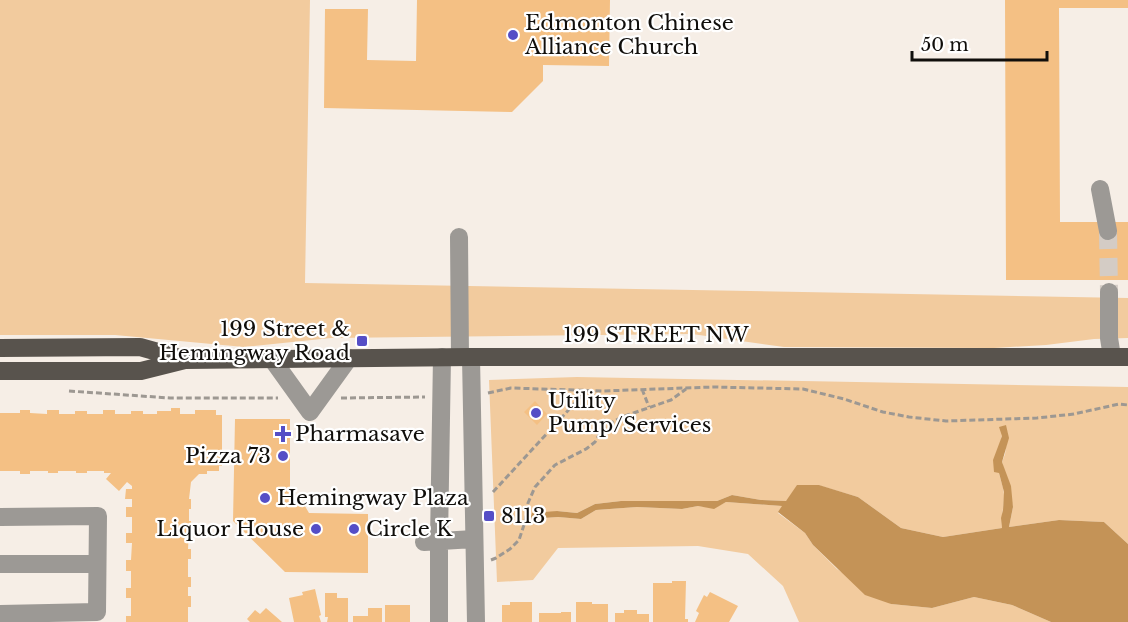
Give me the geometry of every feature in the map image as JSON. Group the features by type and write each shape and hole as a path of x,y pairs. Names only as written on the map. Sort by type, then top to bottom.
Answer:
{"main road":[{"name":"199 STREET NW","path":"0,348 140,347 184,360"},
{"name":"199 STREET NW","path":"0,370 141,371 184,360 349,358 1120,357"}],"street":[{"path":"1100,189 1108,231"},
{"path":"459,237 466,357 472,393 476,622"},
{"path":"1109,292 1109,339 1120,357"},
{"path":"440,622 431,541 442,357"},
{"path":"272,359 310,412 349,358"},
{"path":"0,517 98,516 97,617 0,614"},
{"path":"431,541 474,539"},
{"path":"0,564 97,564"}],"path":[{"path":"472,393 490,393 512,388 802,389 844,399 883,412 946,421 1037,418 1074,414 1119,404 1128,405"},
{"path":"475,564 496,558 519,540 528,503 535,487 555,465 586,449 595,442 604,427 622,417 671,400 688,388"},
{"path":"642,389 649,408"},
{"path":"65,390 170,398 300,398"},
{"path":"492,492 587,390"},
{"path":"321,398 425,397 440,393"}],"shaded area":[{"path":"0,0 310,0 305,283 1128,298 1128,338 994,348 784,347 692,334 331,338 244,347 115,335 0,335"},
{"path":"577,377 1128,387 1128,544 1104,522 1059,520 1009,527 1013,507 1002,462 1008,435 1005,425 998,459 1004,495 1002,528 943,537 901,528 858,497 818,485 786,501 732,495 717,501 621,501 595,504 577,513 557,511 531,519 558,517 581,519 596,510 637,507 714,508 726,502 783,506 778,513 805,533 813,545 837,569 891,604 932,608 974,597 1012,605 1051,622 799,622 783,586 748,554 698,546 558,548 533,580 497,582 489,380"},
{"path":"1006,425 1009,438 1002,462 1011,486 1013,507 1009,527 1059,520 1104,522 1128,544 1128,622 1051,622 1012,605 974,597 932,608 891,604 865,595 813,545 805,533 778,512 782,506 726,502 714,509 698,506 682,509 637,507 596,510 581,519 558,517 530,519 532,513 557,511 577,513 595,504 621,501 717,501 732,495 786,501 797,485 819,485 858,497 901,528 943,537 1002,528 1004,492 999,473 994,472 993,460 1002,436 999,427"}],"building":[{"name":"Edmonton Chinese Alliance Church","path":"417,0 610,0 609,66 543,65 543,81 512,112 324,108 325,9 368,9 367,60 416,61"},
{"path":"1005,0 1128,0 1128,8 1059,8 1060,222 1128,222 1128,280 1006,280"},
{"name":"Utility Pump/Services","path":"535,401 547,414 537,425 524,412"},
{"path":"171,408 180,408 180,414 195,414 195,410 216,410 216,415 222,415 222,466 219,466 219,471 199,474 191,482 189,521 191,521 191,531 189,531 188,549 191,549 191,559 188,559 188,577 191,577 191,587 188,587 188,596 191,596 191,607 188,607 188,622 126,622 126,616 131,616 131,598 126,598 126,588 131,588 131,571 126,571 126,560 131,560 132,543 126,543 126,533 132,533 132,517 126,517 126,507 132,507 132,499 125,499 126,489 132,489 132,486 127,482 119,491 106,479 111,473 104,473 104,471 48,473 48,471 30,471 30,474 20,474 20,471 0,471 0,413 20,413 20,410 30,410 30,413 47,414 47,410 59,410 59,414 87,411 87,414 103,414 103,410 115,410 115,414 143,411 143,414 157,414 157,411 171,411"},
{"name":"Hemingway Plaza","path":"235,419 290,419 290,495 302,501 309,513 368,514 368,573 285,572 233,521"},
{"path":"672,581 686,581 685,619 688,619 688,622 653,622 653,583 672,583"},
{"path":"315,589 321,622 294,622 289,598"},
{"path":"710,592 738,606 729,622 695,622 699,613 696,611 704,595 707,597"},
{"path":"325,593 337,593 337,598 348,598 348,622 327,622"},
{"path":"510,602 532,602 532,622 502,622 502,605 510,605"},
{"path":"576,602 608,604 608,622 576,622"},
{"path":"385,605 410,605 410,622 385,622"},
{"path":"266,608 282,622 250,622 247,619 255,610 260,614"},
{"path":"368,608 382,608 382,622 353,622 353,616 368,616"},
{"path":"624,610 637,610 637,614 649,614 649,622 615,622 615,613 624,613"},
{"path":"571,612 571,622 539,622 539,613"}],"tunnel":[{"path":"1108,231 1109,292"}],"place":[{"name":"Edmonton Chinese Alliance Church","path":"513,35"},
{"name":"199 Street & Hemingway Road","path":"362,341"},
{"name":"Utility Pump/Services","path":"536,413"},
{"name":"Pharmasave","path":"283,434"},
{"name":"Pizza 73","path":"283,456"},
{"name":"Hemingway Plaza","path":"265,498"},
{"name":"8113","path":"489,516"},
{"name":"Liquor House","path":"316,529"},
{"name":"Circle K","path":"354,529"}]}
